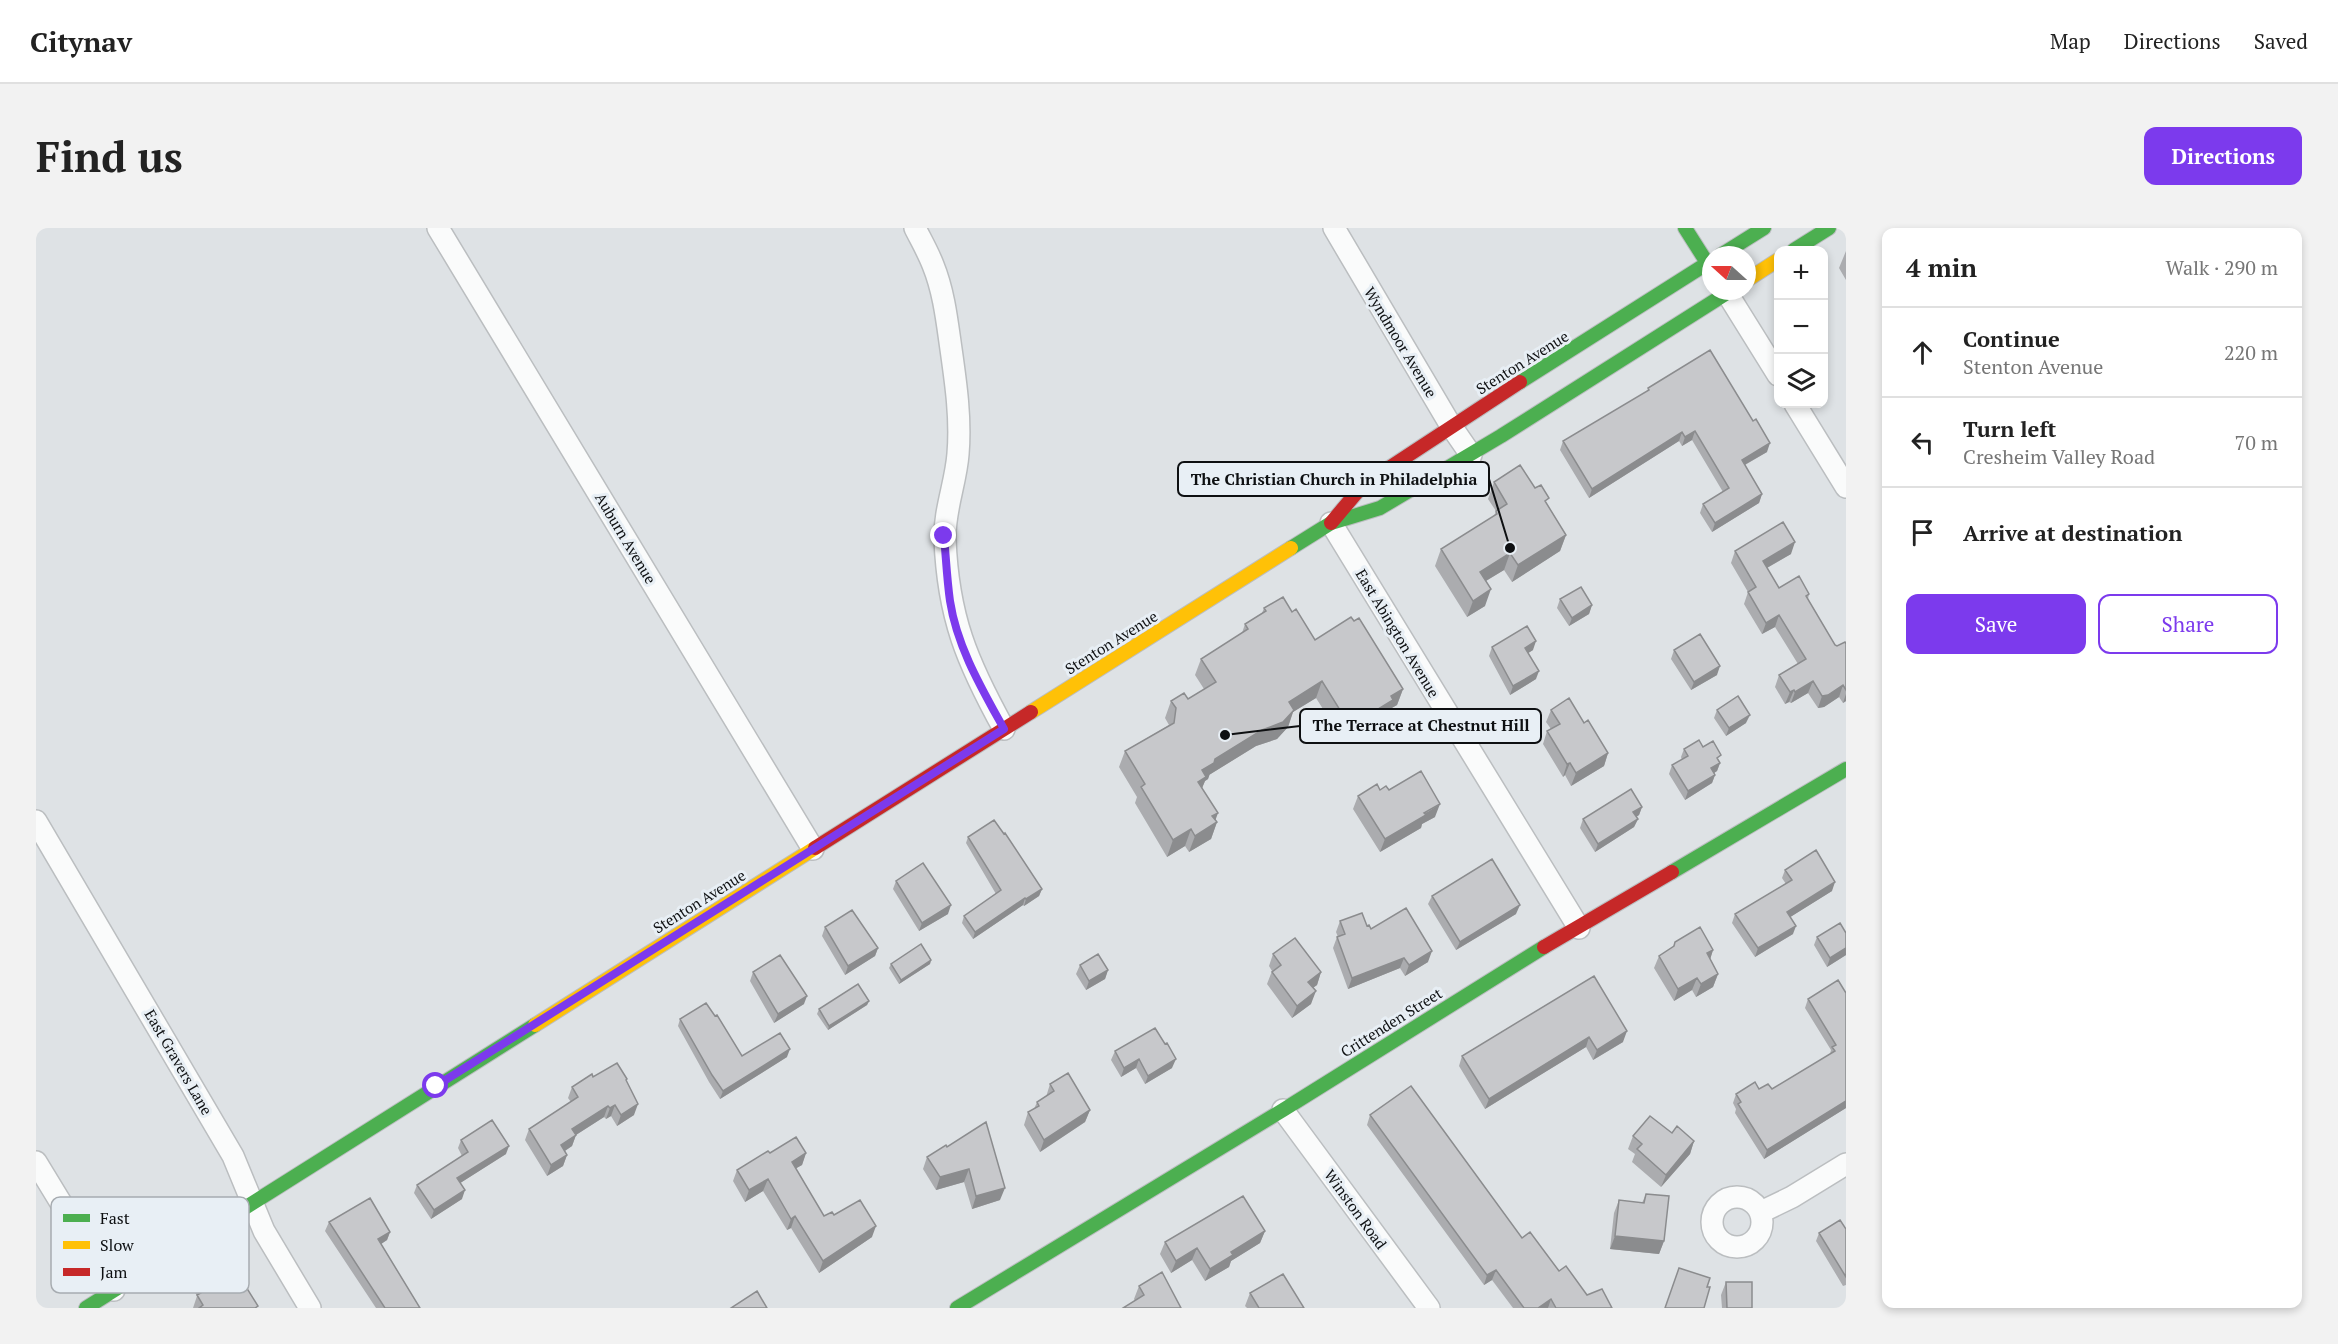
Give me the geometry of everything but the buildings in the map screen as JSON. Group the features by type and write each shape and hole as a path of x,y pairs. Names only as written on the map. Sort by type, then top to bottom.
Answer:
{"main road":[{"path":"1685,228 1702,253"},
{"path":"1735,246 1764,228"},
{"path":"1800,246 1829,228"},
{"path":"1756,274 1774,263"},
{"name":"Stenton Avenue","path":"1331,523 1363,485 1451,426 1702,270"},
{"name":"Stenton Avenue","path":"249,1204 1331,523 1380,508 1471,454 1715,300"},
{"name":"Crittenden Street","path":"957,1308 1283,1110 1484,983 1846,769"},
{"name":"Stenton Avenue","path":"86,1308 109,1293"}],"street":[{"name":"Auburn Avenue","path":"438,228 813,849"},
{"path":"915,228 933,265 943,298 959,408 958,455 944,536 950,602 963,648 983,692 1004,729"},
{"name":"Wyndmoor Avenue","path":"1334,228 1451,426 1471,454"},
{"path":"1733,300 1774,367"},
{"path":"1797,408 1846,487"},
{"name":"East Abington Avenue","path":"1331,523 1579,928"},
{"name":"East Gravers Lane","path":"36,821 233,1156 264,1231 310,1308"},
{"name":"Winston Road","path":"1283,1110 1429,1308"},
{"path":"36,1162 57,1197"},
{"path":"1761,1212 1792,1197 1846,1164"}],"traffic: fast":[{"path":"1685,228 1702,255"},
{"path":"1735,246 1764,228"},
{"path":"1800,246 1829,228"},
{"path":"1520,382 1702,267"},
{"path":"1291,548 1331,523 1380,508 1501,436 1716,300"},
{"path":"1672,872 1846,769"},
{"path":"957,1308 1283,1110 1544,947"},
{"path":"249,1205 535,1025"},
{"path":"86,1308 110,1293"}],"traffic: slow":[{"path":"1756,274 1774,263"},
{"path":"1031,712 1291,548"},
{"path":"535,1025 815,848"}],"traffic: jam":[{"path":"1331,523 1363,485 1520,382"},
{"path":"815,848 1031,712"},
{"path":"1544,947 1672,872"}],"place":[{"name":"The Christian Church in Philadelphia","path":"1510,548"},
{"name":"The Terrace at Chestnut Hill","path":"1225,735"}],"route":[{"path":"436,1086 1004,729 983,692 963,648 955,623 950,602 944,536"}]}
